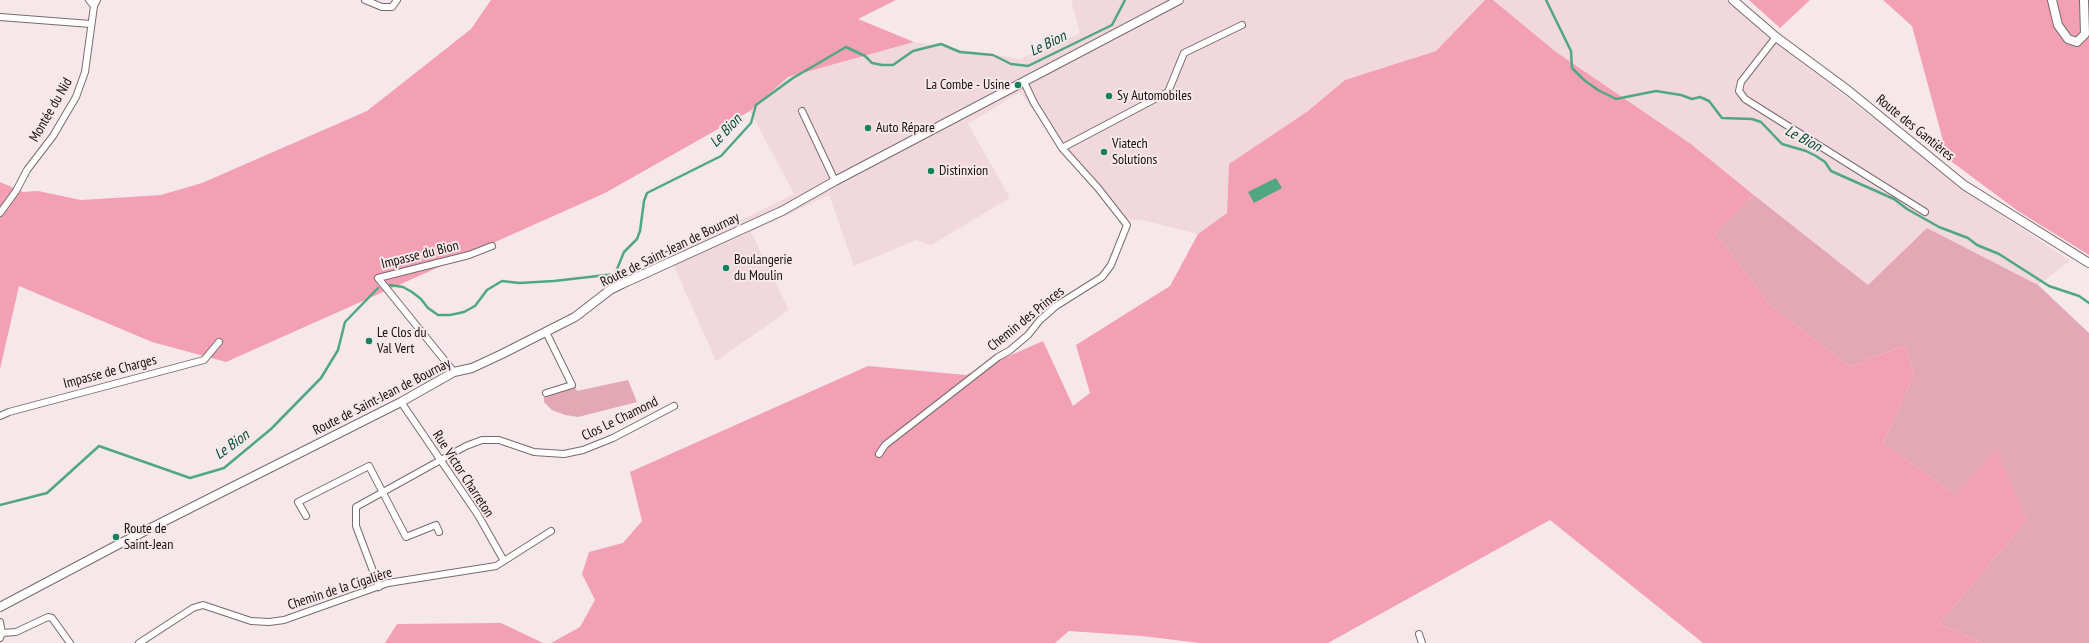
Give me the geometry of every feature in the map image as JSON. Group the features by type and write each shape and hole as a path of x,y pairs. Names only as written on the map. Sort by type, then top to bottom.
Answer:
{"main road":[{"name":"Route de Saint-Jean de Bournay","path":"0,607 401,402 454,372 472,368 546,332 575,317 610,290 782,210 1179,0"},
{"name":"Route des Gantières","path":"1733,0 1776,37 1849,91 1964,185 2089,263"},
{"path":"2052,0 2058,25 2068,39 2077,42 2085,34 2084,0"}],"street":[{"path":"89,0 94,6"},
{"name":"Montée du Nid","path":"0,214 16,191 27,170 53,136 79,90 85,72 94,6 97,0"},
{"path":"365,0 382,7 392,7 397,0"},
{"path":"0,17 91,24"},
{"path":"1062,148 1168,92 1184,53 1242,25"},
{"path":"1776,37 1741,82 1739,92 1745,99 1925,212"},
{"name":"Chemin des Princes","path":"879,454 885,445 998,357 1009,351 1028,335 1040,320 1056,306 1102,277 1111,265 1127,225 1098,188 1062,148 1034,103 1024,82"},
{"path":"802,111 835,181"},
{"name":"Impasse du Bion","path":"454,372 378,278 469,255 492,246"},
{"path":"546,332 572,385 546,393"},
{"name":"Impasse de Charges","path":"0,416 9,412 204,360 219,342"},
{"name":"Rue Victor Charreton","path":"401,402 478,515 504,561"},
{"name":"Clos Le Chamond","path":"379,587 356,526 356,508 440,460 466,446 482,440 499,440 534,452 564,454 583,450 613,438 674,406"},
{"path":"306,516 298,502 369,466 406,537 436,525 439,532"},
{"name":"Chemin de la Cigalière","path":"138,643 193,608 203,605 239,618 269,622 284,620 388,584 496,566 551,531"},
{"path":"0,622 1,635 16,632 48,617 52,618 70,643"},
{"path":"1419,634 1422,643"}],"shaded area":[{"path":"491,0 896,0 858,19 914,42 788,77 750,111 605,193 226,362 152,342 19,286 0,369 0,182 23,192 38,191 81,200 161,195 202,183 367,111 471,29"},
{"path":"1071,0 1485,0 1436,51 1345,80 1308,111 1229,164 1227,213 1198,234 1142,220 1124,220 1066,156 1020,92 968,124 1010,198 931,245 916,240 854,266 829,195 751,232 789,310 716,361 669,255 794,194 750,111 788,77 914,42 1020,59 1080,33"},
{"path":"1485,0 1493,0 1556,52 1691,144 1754,195 1715,233 1770,305 1850,367 1905,345 1914,375 1883,443 1956,495 1996,450 2027,520 1939,624 1982,643 1703,643 1550,520 1328,643 1200,643 1142,636 1069,631 1055,643 551,643 580,627 595,600 582,574 589,552 623,543 642,521 630,472 868,366 966,375 1043,341 1073,406 1090,393 1076,345 1170,286 1198,234 1227,213 1229,164 1308,111 1345,80 1436,51"},
{"path":"1493,0 1726,0 1765,34 1971,194 2070,261 2038,285 1927,228 1868,285 1691,144 1556,52"},
{"path":"1749,0 1810,0 1780,28"},
{"path":"1883,0 2089,0 2089,255 2018,211 1948,159 1912,26"},
{"path":"1276,178 1282,188 1254,203 1248,192"},
{"path":"1754,195 1868,285 1927,228 2038,285 2089,333 2089,643 1982,643 1939,624 2027,520 1996,451 1956,495 1883,443 1914,375 1905,345 1850,367 1770,305 1715,233"},
{"path":"628,380 637,402 578,417 565,415 552,410 544,402 544,396 575,386 577,391"},
{"path":"501,623 543,643 385,643 397,624"}],"waterway":[{"name":"Le Bion","path":"390,285 403,287 412,292 421,299 428,308 438,315 450,315 464,312 475,306 487,290 502,281 519,283 554,281 615,274 624,252 637,239 640,231 644,201 647,193 721,156 751,123 756,105 793,78 846,47 865,56 872,63 882,65 893,65 913,51 941,44 960,52 993,55 1011,64 1028,66 1112,25 1125,0"},
{"name":"Le Bion","path":"1546,0 1571,51 1572,68 1584,80 1598,90 1616,99 1656,91 1681,95 1692,99 1700,97 1709,101 1722,118 1752,119 1761,122 1782,144 1806,151 1816,156 1825,162 1831,171 1894,199 1907,209 1939,227 1968,238 1977,245 1999,254 2049,286 2079,296 2089,303"},
{"name":"Le Bion","path":"0,505 47,493 99,446 190,478 224,468 271,429 321,378 338,350 345,322 378,288"}],"place":[{"name":"La Combe - Usine","path":"1018,85"},
{"name":"Sy Automobiles","path":"1109,96"},
{"name":"Auto Répare","path":"868,128"},
{"name":"Viatech Solutions","path":"1104,152"},
{"name":"Distinxion","path":"931,171"},
{"name":"Boulangerie du Moulin","path":"726,268"},
{"name":"Le Clos du Val Vert","path":"369,341"},
{"name":"Route de Saint-Jean","path":"116,537"}]}
